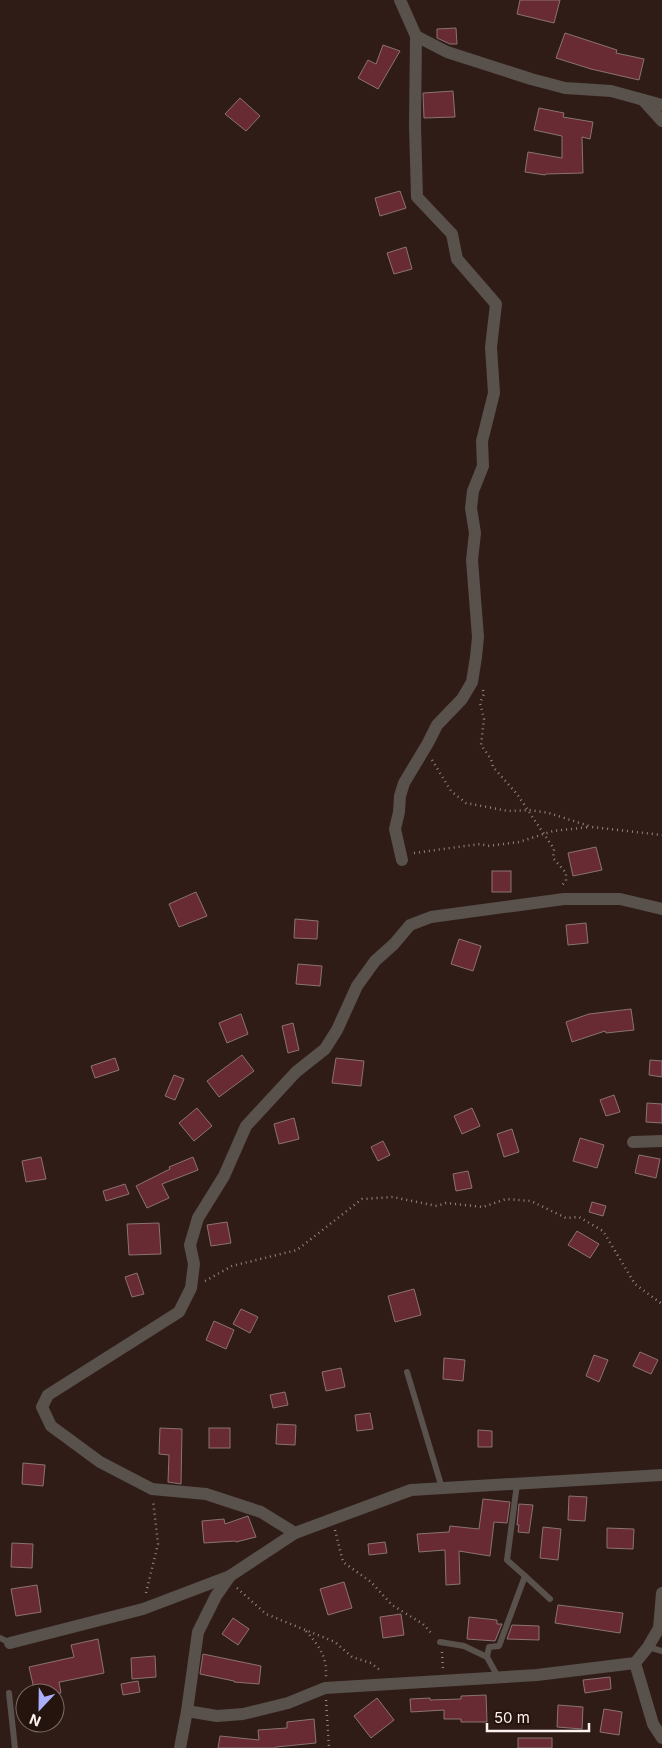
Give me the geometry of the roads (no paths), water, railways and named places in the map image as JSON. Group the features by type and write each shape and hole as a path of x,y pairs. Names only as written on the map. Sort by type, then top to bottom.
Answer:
{"street":[{"path":"400,0 416,36 415,124 417,197 452,234 457,259 496,304 491,347 494,393 482,441 483,466 473,491 471,508 475,533 472,560 478,637 472,682 462,699 437,725 404,783 395,829 401,857"},
{"path":"416,36 447,52 531,79 565,88 611,91 662,105"},
{"path":"643,100 662,121"},
{"path":"295,1533 261,1512 206,1494 152,1489 100,1462 52,1426 42,1408 48,1395 179,1312 191,1288 194,1264 190,1245 198,1218 224,1176 246,1126 296,1072 325,1049 337,1030 357,986 376,961 410,925 431,918 564,899 620,899 662,909"},
{"path":"633,1142 662,1142"},
{"path":"5,1641 143,1609 230,1576 295,1533 411,1490 662,1476"},
{"path":"180,1748 198,1632 216,1596 230,1576"},
{"path":"187,1711 217,1716 243,1714 288,1703 325,1688 537,1675 635,1663 648,1647 659,1628 662,1594"},
{"path":"635,1663 653,1724 662,1738"}],"lane":[{"path":"407,1372 442,1488"},
{"path":"517,1484 507,1560 550,1599"},
{"path":"487,1657 489,1647 499,1646 525,1576"},
{"path":"440,1642 464,1646 487,1657 498,1677"},
{"path":"648,1647 662,1651"},
{"path":"9,1693 15,1748"}]}
